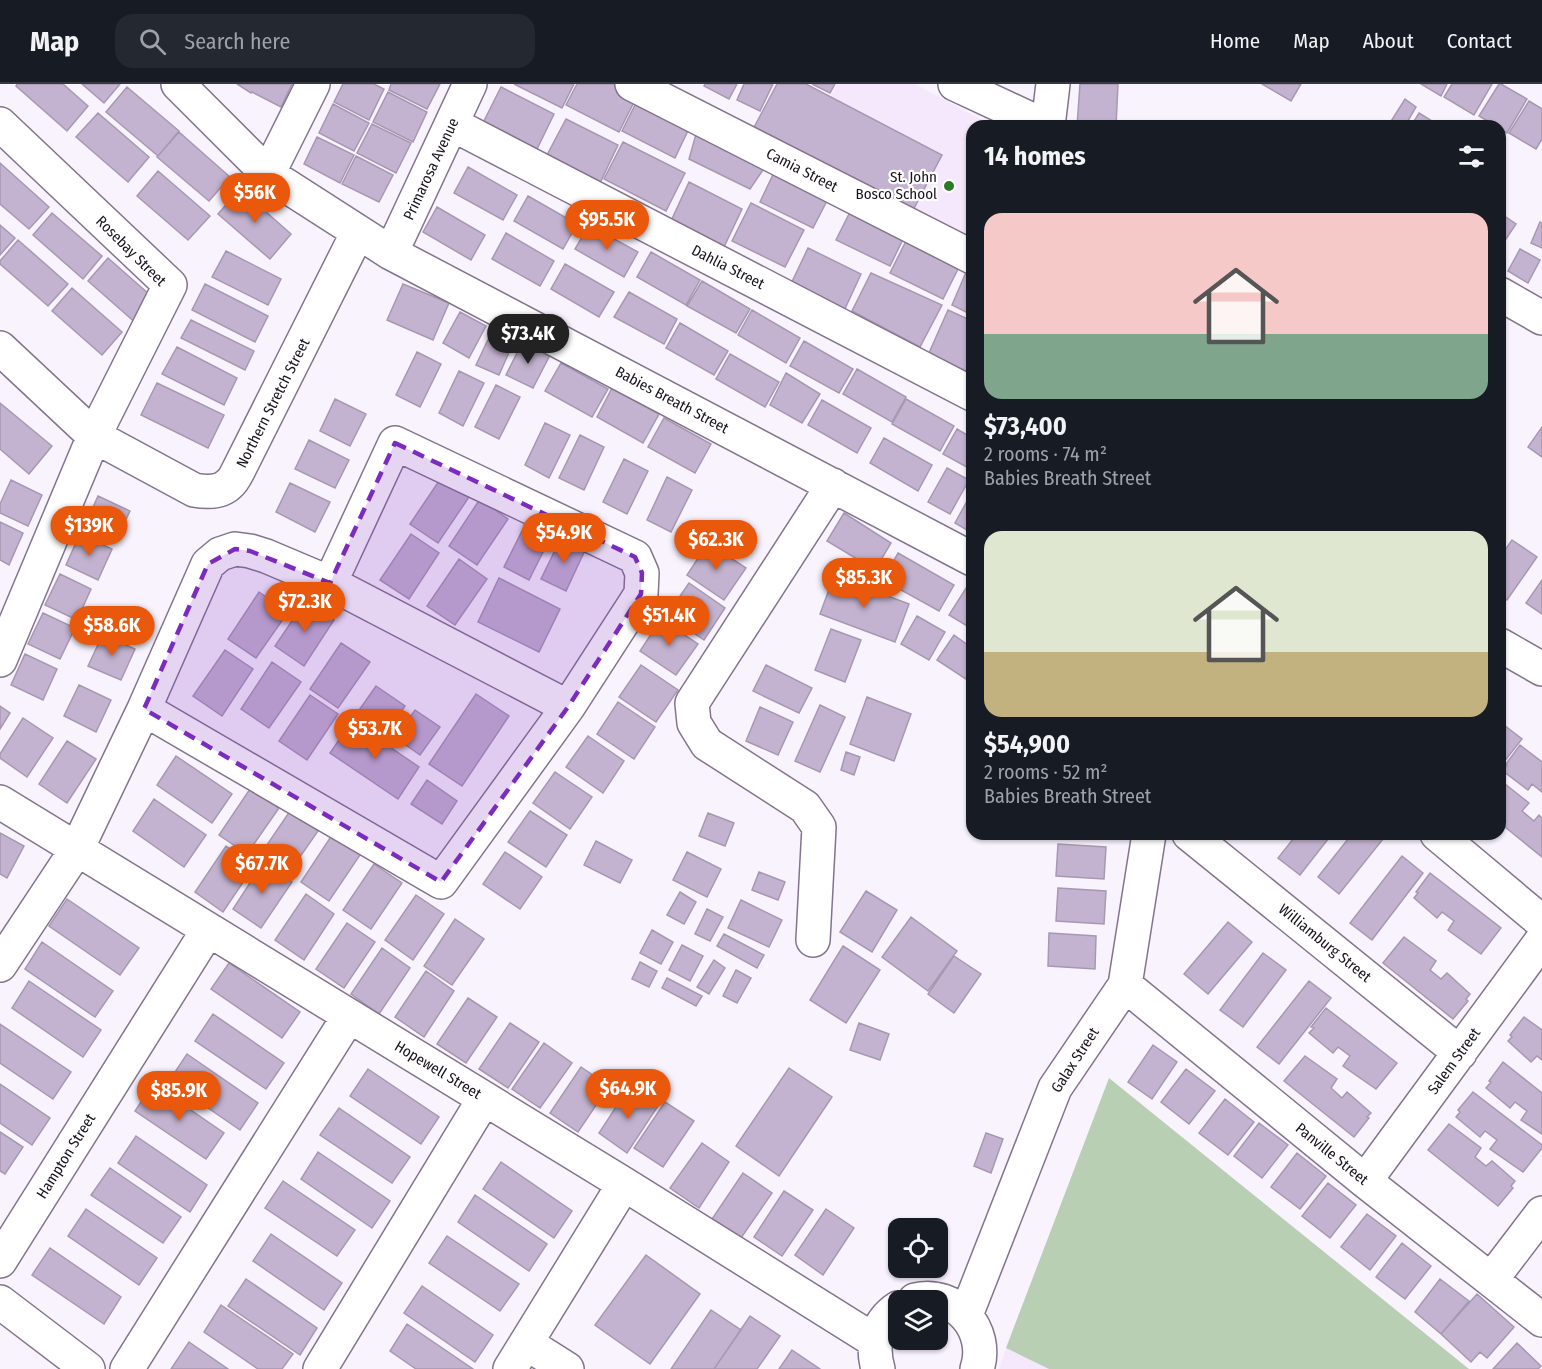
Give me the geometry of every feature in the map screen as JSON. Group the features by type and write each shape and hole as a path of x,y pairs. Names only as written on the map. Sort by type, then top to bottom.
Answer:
{"street":[{"name":"Babies Breath Street","path":"178,84 268,174 391,253 966,556"},
{"path":"268,174 313,84"},
{"name":"Primarosa Avenue","path":"391,253 470,84"},
{"name":"Camia Street","path":"632,84 966,254"},
{"path":"955,84 1033,120"},
{"path":"1047,120 1053,84"},
{"name":"Rosebay Street","path":"0,124 170,285 94,436"},
{"name":"Dahlia Street","path":"452,124 966,391"},
{"name":"Northern Stretch Street","path":"0,348 94,436 194,490 207,492 220,489 229,484 244,461 358,232"},
{"path":"1506,297 1542,318"},
{"path":"0,660 94,436"},
{"path":"144,709 441,882 568,707 641,594 642,573 635,557 395,443 330,583"},
{"path":"813,940 819,827 805,807 707,744 694,723 692,703 833,485"},
{"path":"0,964 77,849 144,709 208,564 220,554 235,549 250,551 330,583 568,707"},
{"path":"1506,648 1542,669"},
{"name":"Hopewell Street","path":"0,802 624,1184 877,1355"},
{"name":"Galax Street","path":"966,1316 1055,1088 1125,985 1148,840"},
{"name":"Williamburg Street","path":"1197,840 1460,1053"},
{"path":"1444,840 1542,922"},
{"name":"Hampton Street","path":"0,1261 207,930"},
{"name":"Salem Street","path":"1365,1181 1542,940"},
{"name":"Panville Street","path":"1125,985 1365,1181 1542,1320"},
{"path":"127,1369 349,1016"},
{"path":"320,1369 484,1099"},
{"path":"567,1369 518,1356 624,1184"},
{"path":"1491,1280 1542,1213"},
{"path":"0,1302 88,1369"},
{"path":"948,1303 966,1316 975,1329 980,1344 980,1360 977,1369"},
{"path":"877,1355 881,1325 888,1317"}],"highlighted area":[{"path":"395,443 635,557 642,573 641,594 568,707 441,882 144,709 208,564 235,549 250,551 330,583"}],"shaded area":[{"name":"St. John Bosco School","path":"837,84 915,84 982,120 966,120 966,246 910,216 942,155 830,97"},
{"path":"1006,1348 1049,1369 999,1369"}],"green space":[{"path":"1109,1078 1469,1369 1049,1369 1006,1348"}],"building":[{"path":"17,84 63,84 88,106 67,131 16,86"},
{"path":"82,84 120,84 104,103"},
{"path":"237,84 292,84 281,107"},
{"path":"343,84 374,84 384,89 369,120 334,102"},
{"path":"391,84 440,84 427,109 389,90"},
{"path":"514,84 574,84 562,108"},
{"path":"577,84 618,84 638,94 619,132 566,105"},
{"path":"705,84 737,84 729,99 704,86"},
{"path":"744,84 773,84 760,111 737,100"},
{"path":"777,84 806,84 942,155 910,216 751,133"},
{"path":"812,84 835,84 830,93"},
{"path":"1080,84 1118,84 1116,120 1077,120"},
{"path":"1262,84 1301,84 1291,101"},
{"path":"1421,84 1447,84 1441,96"},
{"path":"1452,84 1492,84 1474,115 1444,97"},
{"path":"1499,84 1527,99 1507,133 1506,120 1486,120 1479,116"},
{"path":"127,87 179,131 158,156 106,112"},
{"path":"501,87 554,114 536,151 482,125"},
{"path":"388,92 427,112 413,142 373,122"},
{"path":"641,93 693,120 675,158 622,131"},
{"path":"1405,99 1416,107 1408,120 1392,120"},
{"path":"1529,101 1542,109 1542,139 1536,149 1509,133"},
{"path":"333,104 369,123 354,151 319,133"},
{"path":"98,113 149,157 128,182 76,137"},
{"path":"1419,113 1430,120 1415,120"},
{"path":"566,119 618,145 600,183 546,157"},
{"path":"372,124 411,143 396,173 357,153"},
{"path":"698,127 767,164 750,189 689,159"},
{"path":"179,132 230,177 209,201 157,157"},
{"path":"317,137 354,155 340,183 304,164"},
{"path":"623,142 685,173 666,211 604,179"},
{"path":"356,156 393,175 379,202 342,184"},
{"path":"0,163 49,207 29,229 0,204"},
{"path":"778,164 832,191 813,228 760,202"},
{"path":"468,167 517,195 503,220 454,193"},
{"path":"158,171 210,216 188,240 137,196"},
{"path":"689,182 742,209 724,247 671,221"},
{"path":"240,189 291,234 270,259 218,214"},
{"path":"528,196 577,224 563,249 514,221"},
{"path":"855,202 908,229 890,266 836,240"},
{"path":"751,203 804,230 785,267 732,241"},
{"path":"437,207 485,235 471,260 423,232"},
{"path":"52,213 102,256 83,279 33,235"},
{"path":"1506,217 1516,224 1506,239"},
{"path":"1540,222 1542,223 1542,248 1531,243"},
{"path":"0,225 15,238 0,255"},
{"path":"589,225 638,252 624,277 575,249"},
{"path":"506,233 554,261 540,286 492,259"},
{"path":"909,235 962,261 943,299 890,273"},
{"path":"18,240 68,284 48,306 0,264"},
{"path":"808,248 861,274 843,313 790,286"},
{"path":"1520,249 1540,260 1528,283 1508,271"},
{"path":"226,251 281,279 268,305 212,277"},
{"path":"651,252 700,280 686,305 637,277"},
{"path":"108,258 158,302 138,325 88,281"},
{"path":"565,264 614,292 599,317 551,289"},
{"path":"966,272 966,312 952,305"},
{"path":"871,273 942,305 920,347 852,311"},
{"path":"702,281 750,309 736,333 687,306"},
{"path":"205,284 268,316 255,342 192,310"},
{"path":"403,284 449,303 433,340 387,320"},
{"path":"72,288 122,332 102,355 52,311"},
{"path":"629,292 677,319 664,344 614,317"},
{"path":"752,310 800,338 786,363 738,335"},
{"path":"948,310 966,318 966,371 929,353"},
{"path":"460,312 486,326 469,358 443,343"},
{"path":"191,320 254,351 245,370 181,338"},
{"path":"680,323 728,351 714,375 666,348"},
{"path":"493,329 515,339 499,375 476,365"},
{"path":"523,341 550,355 533,388 506,375"},
{"path":"804,341 853,369 839,393 790,366"},
{"path":"177,347 237,378 224,405 162,374"},
{"path":"417,352 441,364 420,407 396,395"},
{"path":"730,354 779,382 765,407 716,379"},
{"path":"561,363 608,389 592,417 545,391"},
{"path":"857,369 906,397 892,422 843,394"},
{"path":"459,371 484,383 463,426 439,413"},
{"path":"786,373 820,394 802,423 770,405"},
{"path":"157,383 224,415 208,448 141,415"},
{"path":"496,385 520,397 499,439 475,427"},
{"path":"612,388 659,414 643,443 597,417"},
{"path":"335,399 366,414 350,446 320,431"},
{"path":"906,399 954,426 940,451 892,424"},
{"path":"822,400 871,428 857,453 808,425"},
{"path":"0,403 52,446 29,474 0,449"},
{"path":"664,418 711,444 695,473 648,447"},
{"path":"545,423 570,435 549,478 525,465"},
{"path":"1542,427 1542,457 1528,447"},
{"path":"957,429 966,434 966,467 943,454"},
{"path":"580,435 604,447 584,490 559,478"},
{"path":"884,438 932,465 918,491 870,463"},
{"path":"309,440 349,460 335,488 295,469"},
{"path":"624,459 648,471 627,514 603,502"},
{"path":"947,468 966,478 966,485 950,514 928,502"},
{"path":"667,477 692,490 671,532 647,520"},
{"path":"441,478 469,497 438,543 410,524"},
{"path":"11,480 42,495 28,526 0,513 0,504"},
{"path":"290,483 330,502 315,532 276,512"},
{"path":"98,496 130,511 115,542 84,527"},
{"path":"480,499 508,519 477,565 449,546"},
{"path":"966,503 966,529 955,523"},
{"path":"844,513 891,543 875,570 827,541"},
{"path":"0,522 23,533 9,565 0,560"},
{"path":"525,525 550,538 529,580 504,567"},
{"path":"80,534 112,549 98,580 66,565"},
{"path":"411,534 439,553 409,599 380,580"},
{"path":"562,536 586,548 566,591 541,579"},
{"path":"1512,540 1537,557 1507,600 1506,599 1506,548"},
{"path":"708,543 746,568 724,600 687,575"},
{"path":"898,553 954,585 939,611 883,580"},
{"path":"459,559 487,579 455,625 427,606"},
{"path":"60,574 91,589 77,620 45,605"},
{"path":"834,576 909,604 895,642 820,614"},
{"path":"499,578 560,609 539,652 478,622"},
{"path":"1542,580 1542,614 1526,603"},
{"path":"689,583 725,608 704,640 667,615"},
{"path":"966,588 966,625 949,615"},
{"path":"259,592 288,612 256,658 228,639"},
{"path":"306,600 334,620 304,666 275,646"},
{"path":"43,613 75,628 60,659 28,644"},
{"path":"917,616 945,632 929,660 901,644"},
{"path":"661,619 698,644 676,675 640,651"},
{"path":"831,629 861,640 845,682 815,670"},
{"path":"103,634 135,649 121,680 88,666"},
{"path":"954,635 966,644 966,679 937,660"},
{"path":"341,643 370,662 338,708 310,689"},
{"path":"225,650 253,669 222,716 193,696"},
{"path":"25,654 57,669 43,700 11,685"},
{"path":"272,662 301,682 269,728 241,709"},
{"path":"641,665 678,690 656,722 619,697"},
{"path":"766,665 812,688 799,713 753,691"},
{"path":"79,685 111,700 96,732 64,716"},
{"path":"376,686 405,706 387,733 357,713"},
{"path":"476,694 509,716 462,786 429,764"},
{"path":"310,695 338,714 307,760 279,741"},
{"path":"867,697 911,714 894,761 850,744"},
{"path":"618,702 655,727 634,759 597,734"},
{"path":"820,705 845,717 820,772 795,761"},
{"path":"0,706 10,713 0,729"},
{"path":"760,707 793,722 778,755 746,741"},
{"path":"415,710 440,727 420,755 396,738"},
{"path":"23,718 53,738 27,777 0,758 0,754"},
{"path":"352,721 419,767 398,799 330,753"},
{"path":"1506,727 1522,739 1506,759"},
{"path":"588,736 624,761 603,793 566,767"},
{"path":"67,741 96,759 67,803 39,784"},
{"path":"1520,745 1542,762 1542,792 1532,784 1528,790 1506,773 1506,764"},
{"path":"846,752 860,757 854,775 841,770"},
{"path":"176,756 232,794 212,823 157,785"},
{"path":"555,772 592,797 570,829 533,803"},
{"path":"427,780 457,801 442,824 411,804"},
{"path":"1506,785 1529,803 1522,811 1534,821 1539,815 1542,818 1542,857 1506,828"},
{"path":"250,789 279,808 247,854 219,835"},
{"path":"154,799 206,835 184,867 133,831"},
{"path":"290,811 318,831 286,877 258,858"},
{"path":"530,811 567,835 546,867 508,842"},
{"path":"708,813 734,823 725,846 699,836"},
{"path":"0,833 24,846 7,878 0,874"},
{"path":"332,835 360,855 329,901 301,882"},
{"path":"1292,840 1327,840 1300,875 1278,858"},
{"path":"1347,840 1382,840 1339,894 1318,877"},
{"path":"596,841 632,860 620,883 584,865"},
{"path":"1058,844 1106,847 1104,879 1056,876"},
{"path":"226,846 254,866 223,912 195,892"},
{"path":"505,852 542,877 520,909 483,884"},
{"path":"687,852 721,869 707,897 673,880"},
{"path":"1402,856 1423,873 1372,940 1350,923"},
{"path":"263,863 292,882 261,928 233,909"},
{"path":"374,864 402,883 371,929 343,910"},
{"path":"759,872 785,882 778,900 752,890"},
{"path":"1430,873 1501,928 1481,954 1448,930 1454,921 1442,912 1437,918 1414,898"},
{"path":"1058,888 1106,891 1104,924 1056,921"},
{"path":"866,891 897,910 872,952 840,932"},
{"path":"680,892 696,902 684,924 667,915"},
{"path":"306,894 334,914 304,960 275,940"},
{"path":"416,895 444,914 413,960 385,940"},
{"path":"67,899 139,948 120,975 49,926"},
{"path":"741,900 782,920 769,947 728,928"},
{"path":"707,909 723,917 710,941 695,934"},
{"path":"911,917 957,951 928,991 882,957"},
{"path":"455,919 484,939 452,985 424,966"},
{"path":"1228,922 1252,942 1208,994 1184,974"},
{"path":"347,923 375,942 344,988 316,969"},
{"path":"652,930 673,942 661,964 640,953"},
{"path":"1049,933 1096,936 1095,969 1048,966"},
{"path":"724,934 764,955 757,968 717,946"},
{"path":"1404,937 1436,961 1430,970 1441,979 1447,973 1470,994 1466,999 1468,1001 1453,1019 1383,963"},
{"path":"42,942 113,991 95,1017 25,969"},
{"path":"682,945 703,956 690,981 669,970"},
{"path":"843,946 880,970 846,1023 810,1000"},
{"path":"382,948 410,968 379,1014 351,994"},
{"path":"1263,953 1286,970 1243,1027 1220,1010"},
{"path":"954,956 981,974 954,1013 928,994"},
{"path":"714,960 725,968 709,994 697,987"},
{"path":"640,962 657,971 649,987 632,979"},
{"path":"229,963 300,1012 282,1038 211,989"},
{"path":"736,970 751,978 737,1003 723,996"},
{"path":"426,971 454,991 424,1037 395,1017"},
{"path":"667,978 702,996 696,1006 662,988"},
{"path":"29,981 101,1030 83,1057 12,1008"},
{"path":"1309,981 1331,998 1279,1064 1257,1047"},
{"path":"468,998 497,1017 466,1063 437,1044"},
{"path":"1326,1008 1397,1063 1376,1089 1343,1066 1350,1056 1338,1047 1333,1053 1309,1033"},
{"path":"213,1014 284,1063 266,1089 195,1041"},
{"path":"1524,1017 1542,1030 1542,1060 1537,1056 1531,1062 1508,1041"},
{"path":"510,1023 539,1042 508,1088 479,1069"},
{"path":"859,1023 889,1034 880,1060 850,1050"},
{"path":"0,1024 71,1072 53,1099 0,1063"},
{"path":"544,1043 572,1063 540,1108 512,1089"},
{"path":"1153,1045 1177,1062 1152,1099 1128,1082"},
{"path":"187,1054 258,1103 240,1130 169,1081"},
{"path":"1305,1056 1337,1079 1331,1088 1342,1098 1347,1092 1371,1113 1354,1137 1284,1081"},
{"path":"1503,1062 1542,1093 1542,1134 1521,1120 1527,1111 1515,1102 1510,1108 1486,1088"},
{"path":"581,1067 609,1086 578,1132 550,1113"},
{"path":"789,1068 832,1097 779,1176 736,1146"},
{"path":"368,1069 439,1117 421,1144 350,1096"},
{"path":"1186,1069 1215,1091 1189,1124 1161,1102"},
{"path":"0,1084 50,1118 32,1145 0,1123"},
{"path":"153,1084 224,1133 206,1159 135,1111"},
{"path":"629,1087 658,1106 627,1153 599,1133"},
{"path":"1473,1092 1542,1145 1523,1172 1490,1149 1497,1140 1485,1131 1480,1137 1456,1117 1460,1112 1458,1110"},
{"path":"1225,1099 1254,1122 1228,1155 1199,1133"},
{"path":"665,1102 694,1121 663,1167 634,1148"},
{"path":"339,1108 410,1157 392,1183 320,1135"},
{"path":"1259,1123 1288,1145 1262,1178 1234,1156"},
{"path":"1449,1124 1481,1148 1475,1157 1486,1166 1492,1161 1515,1181 1511,1186 1513,1188 1498,1206 1428,1150"},
{"path":"0,1132 23,1147 5,1174 0,1171"},
{"path":"986,1133 1003,1139 991,1173 974,1166"},
{"path":"136,1136 207,1185 190,1212 118,1163"},
{"path":"702,1143 729,1162 699,1208 670,1188"},
{"path":"318,1152 390,1201 372,1228 301,1179"},
{"path":"1297,1153 1326,1176 1300,1209 1271,1187"},
{"path":"501,1162 572,1211 554,1238 483,1189"},
{"path":"110,1168 181,1217 163,1243 91,1195"},
{"path":"743,1173 772,1193 741,1238 712,1219"},
{"path":"283,1181 355,1230 337,1256 265,1208"},
{"path":"1328,1183 1356,1205 1330,1238 1302,1216"},
{"path":"784,1191 813,1210 782,1256 754,1237"},
{"path":"475,1195 547,1244 529,1271 458,1222"},
{"path":"86,1209 157,1258 139,1285 68,1236"},
{"path":"826,1209 854,1228 823,1275 795,1255"},
{"path":"1367,1214 1396,1236 1370,1270 1341,1247"},
{"path":"271,1234 342,1283 324,1310 253,1261"},
{"path":"447,1236 519,1284 500,1311 429,1263"},
{"path":"1402,1243 1431,1266 1405,1299 1376,1277"},
{"path":"50,1248 121,1297 104,1324 32,1275"},
{"path":"646,1255 700,1294 650,1364 595,1325"},
{"path":"246,1279 317,1328 300,1355 228,1306"},
{"path":"1440,1279 1469,1301 1441,1334 1415,1312"},
{"path":"422,1286 493,1335 475,1362 404,1313"},
{"path":"1477,1294 1514,1327 1487,1358 1480,1352 1471,1362 1441,1334"},
{"path":"221,1305 293,1354 282,1369 258,1369 204,1332"},
{"path":"711,1310 741,1330 714,1369 671,1369"},
{"path":"750,1316 780,1336 757,1369 714,1369"},
{"path":"407,1324 473,1369 416,1369 390,1351"},
{"path":"189,1342 228,1369 171,1369"},
{"path":"1517,1343 1541,1366 1538,1369 1493,1369"},
{"path":"792,1350 820,1369 779,1369"}],"place":[{"name":"St. John Bosco School","path":"949,186"}]}
